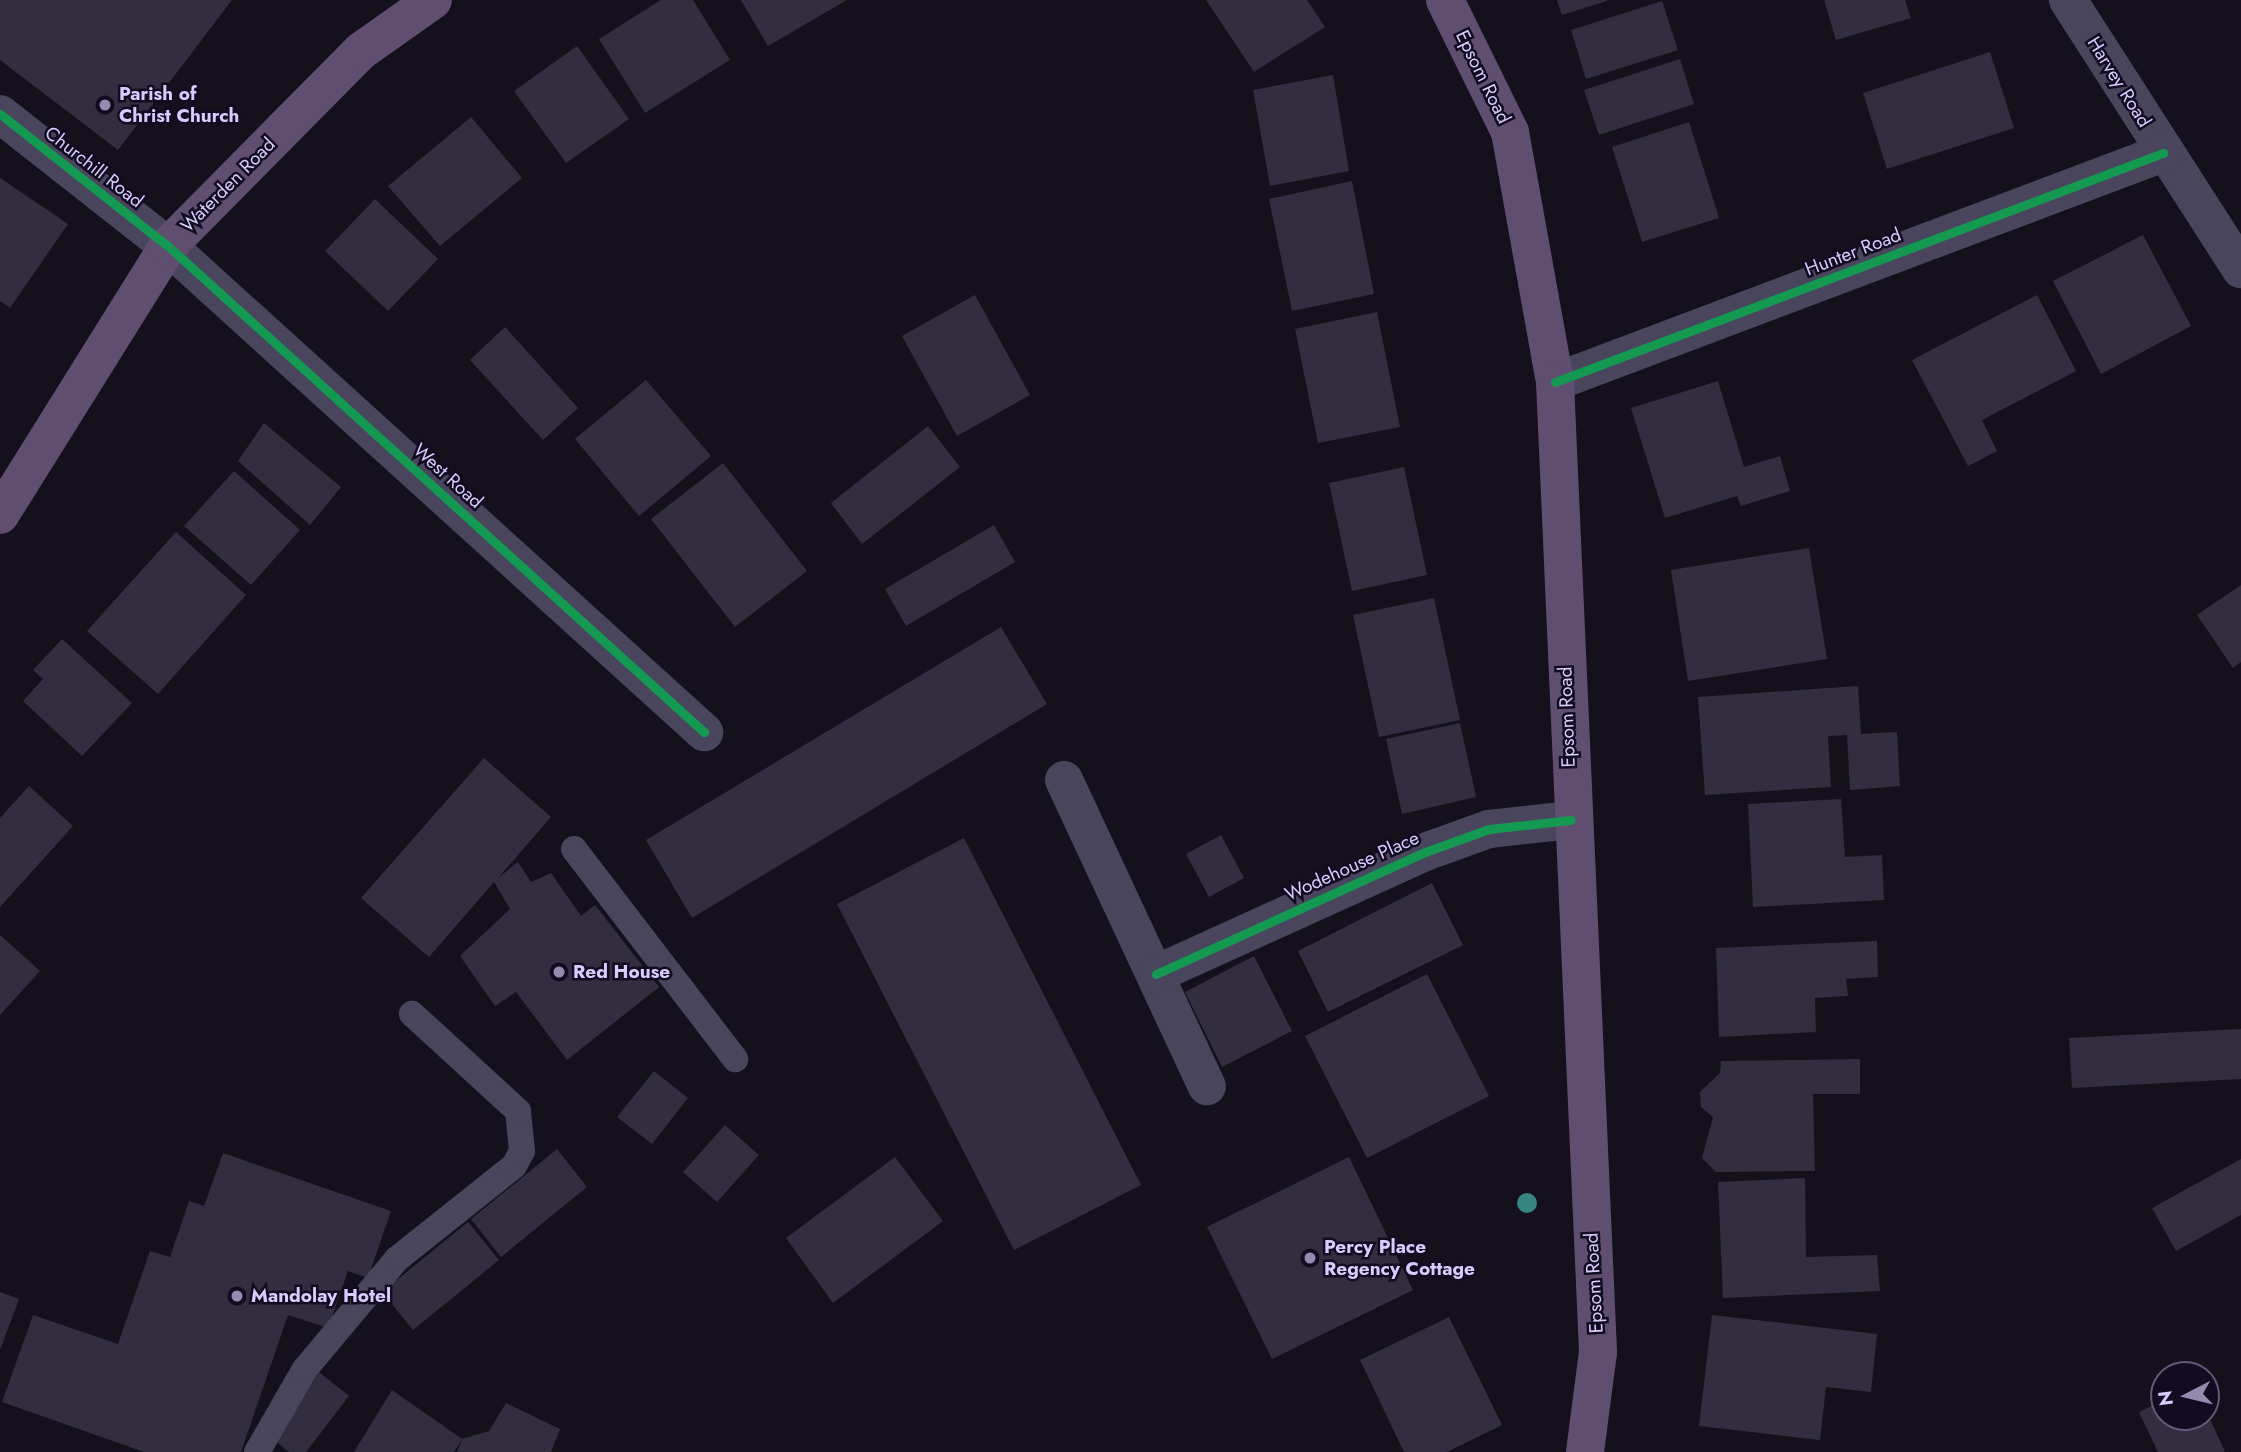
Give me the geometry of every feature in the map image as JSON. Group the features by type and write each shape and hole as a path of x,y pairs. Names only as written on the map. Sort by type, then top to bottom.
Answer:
{"main road":[{"name":"Waterden Road","path":"0,515 168,246 361,51 433,0"},
{"name":"Epsom Road","path":"1444,0 1510,132 1555,382 1571,820 1598,1352 1585,1452"}],"street":[{"name":"Harvey Road","path":"2068,0 2163,153 2241,269"},
{"name":"Churchill Road","path":"0,114 168,246"},
{"name":"Hunter Road","path":"1555,382 2163,153"},
{"name":"West Road","path":"168,246 704,732"},
{"path":"1064,780 1207,1086"},
{"name":"Wodehouse Place","path":"1156,974 1438,848 1489,829 1571,820"}],"lane":[{"path":"574,849 735,1059"},
{"path":"257,1452 305,1369 397,1259 514,1166 522,1151 518,1111 412,1014"}],"building":[{"name":"Parish of Christ Church","path":"0,0 232,0 118,150 0,60"},
{"path":"661,0 693,0 730,60 645,113 599,39"},
{"path":"741,0 847,0 768,46"},
{"path":"1206,0 1307,0 1325,27 1254,72"},
{"path":"1557,0 1607,0 1607,1 1562,15"},
{"path":"1824,0 1905,0 1911,18 1836,40"},
{"path":"1662,1 1678,50 1586,79 1571,30"},
{"path":"577,46 629,119 566,163 514,91"},
{"path":"1990,52 2014,128 1887,169 1863,93"},
{"path":"1680,59 1694,104 1599,135 1584,90"},
{"path":"1333,75 1349,171 1270,186 1253,90"},
{"path":"471,117 522,178 440,246 388,186"},
{"path":"1689,122 1719,218 1642,242 1612,147"},
{"path":"0,178 68,224 10,308 0,301"},
{"path":"1352,181 1374,294 1292,311 1269,199"},
{"path":"375,199 438,259 388,311 325,251"},
{"path":"2143,235 2191,326 2101,374 2053,281"},
{"path":"975,295 1030,395 957,436 902,336"},
{"path":"2037,295 2076,371 1982,420 1997,451 1968,466 1912,360"},
{"path":"1377,312 1400,427 1318,443 1295,329"},
{"path":"505,327 578,408 543,440 470,360"},
{"path":"646,380 711,456 639,516 575,439"},
{"path":"1718,381 1744,467 1780,456 1790,491 1741,506 1737,496 1665,518 1631,408"},
{"path":"264,423 341,487 310,525 238,461"},
{"path":"928,426 960,467 862,544 831,503"},
{"path":"723,463 807,571 735,627 651,519"},
{"path":"1404,467 1427,575 1352,591 1329,483"},
{"path":"234,471 300,530 251,585 184,526"},
{"path":"994,525 1015,562 906,626 885,589"},
{"path":"176,532 246,595 158,694 87,631"},
{"path":"1809,548 1827,659 1688,681 1671,570"},
{"path":"2241,585 2241,662 2233,668 2197,615"},
{"path":"1434,598 1460,720 1379,737 1353,615"},
{"path":"1001,627 1047,704 692,918 646,840"},
{"path":"62,639 132,703 82,756 23,701 43,679 33,670"},
{"path":"1858,686 1861,734 1897,732 1900,786 1850,790 1847,735 1828,736 1831,787 1705,795 1698,697"},
{"path":"1460,723 1476,797 1402,814 1386,739"},
{"path":"484,758 551,817 498,878 518,862 531,882 551,873 581,916 595,905 659,987 567,1060 516,992 495,1006 460,956 510,909 494,882 429,957 361,898"},
{"path":"29,786 73,826 0,907 0,818"},
{"path":"1841,799 1845,857 1882,855 1884,900 1753,907 1748,804"},
{"path":"1221,835 1244,878 1209,897 1186,854"},
{"path":"964,838 1141,1185 1014,1250 837,904"},
{"path":"1432,883 1463,945 1328,1012 1298,951"},
{"path":"0,935 40,971 0,1015"},
{"path":"1877,941 1878,977 1846,979 1848,996 1815,998 1816,1032 1719,1037 1716,948"},
{"path":"1254,956 1292,1031 1222,1067 1185,992"},
{"path":"1427,974 1489,1096 1367,1158 1305,1036"},
{"path":"2241,1029 2241,1079 2072,1088 2069,1038"},
{"path":"1860,1059 1860,1094 1813,1094 1815,1171 1716,1172 1702,1158 1713,1117 1701,1107 1700,1092 1720,1073 1721,1061"},
{"path":"654,1071 688,1098 652,1144 617,1117"},
{"path":"725,1125 759,1155 717,1202 683,1172"},
{"path":"557,1149 587,1187 501,1257 471,1219"},
{"name":"Mandolay Hotel","path":"223,1153 391,1211 368,1278 348,1271 328,1328 288,1315 241,1452 144,1452 2,1402 33,1315 118,1344 150,1251 170,1257 189,1201 204,1206"},
{"path":"895,1157 943,1221 833,1303 786,1238"},
{"name":"Percy Place Regency Cottage","path":"1349,1157 1413,1290 1272,1359 1207,1227"},
{"path":"2241,1159 2241,1215 2176,1251 2152,1208"},
{"path":"1805,1178 1806,1257 1877,1255 1880,1291 1723,1298 1718,1182"},
{"path":"468,1222 499,1260 413,1330 382,1292"},
{"path":"0,1292 19,1299 0,1350"},
{"path":"1712,1315 1877,1334 1871,1392 1826,1387 1820,1440 1699,1426"},
{"path":"1449,1317 1502,1425 1447,1452 1404,1452 1360,1360"},
{"path":"319,1372 349,1396 306,1452 289,1452 269,1436"},
{"path":"392,1390 462,1439 454,1452 354,1452"},
{"path":"506,1403 560,1429 551,1452 457,1452 462,1439 489,1431"},
{"path":"2150,1407 2150,1431 2216,1431 2225,1452 2158,1452 2139,1412"}],"cycle path":[{"path":"0,114 168,246 704,732"},
{"path":"1555,382 2163,153"},
{"path":"1156,974 1425,852 1489,829 1571,820"}],"place":[{"name":"Parish of Christ Church","path":"105,105"},
{"name":"Red House","path":"559,972"},
{"name":"Percy Place Regency Cottage","path":"1310,1258"},
{"name":"Mandolay Hotel","path":"237,1296"}]}
